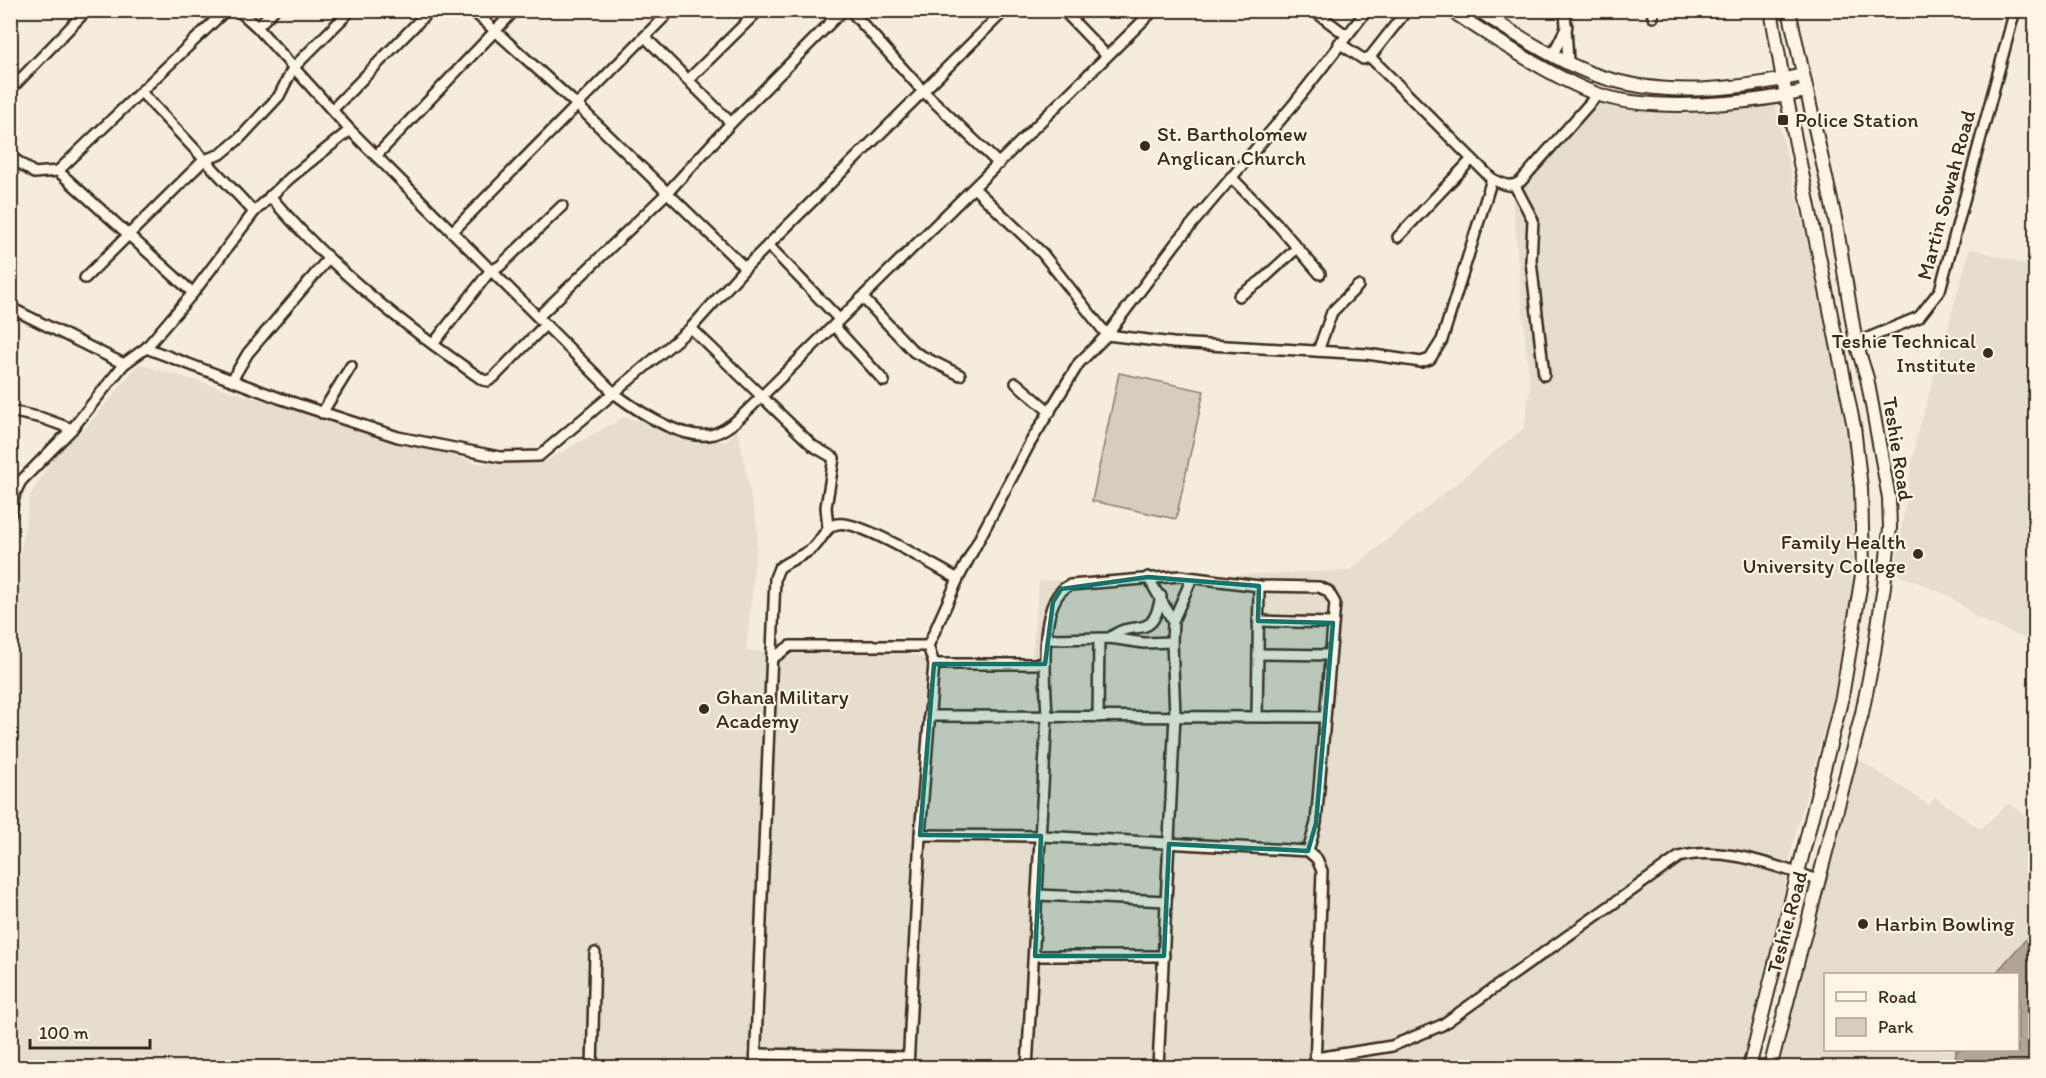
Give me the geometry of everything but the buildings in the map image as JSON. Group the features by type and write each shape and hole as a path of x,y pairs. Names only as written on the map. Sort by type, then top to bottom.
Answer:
{"main road":[{"path":"1450,10 1562,77 1598,94 1632,101 1676,105 1786,96 1806,91"},
{"path":"1478,10 1553,54 1599,76 1661,89 1707,90 1783,80 1803,75"},
{"name":"Teshie Road","path":"1749,1068 1796,873 1842,697 1863,568 1861,488 1854,427 1786,96 1771,10"},
{"name":"Teshie Road","path":"1770,1068 1873,659 1890,528 1885,472 1867,378 1856,344 1836,223 1789,10"}],"street":[{"path":"10,90 87,10"},
{"path":"10,156 34,173 58,171 226,10"},
{"path":"238,10 350,130 615,394 640,413 661,423 684,432 712,434 725,429 762,396 975,189 1106,55 1154,10"},
{"path":"256,27 274,10"},
{"path":"85,278 204,160 221,154 240,138 279,96 293,68 351,10"},
{"path":"332,110 430,10"},
{"path":"472,10 576,104 745,268"},
{"path":"376,156 514,10"},
{"path":"452,232 671,10"},
{"path":"689,79 759,10"},
{"path":"538,317 667,193 731,123 843,10"},
{"path":"850,10 923,91 999,164"},
{"path":"146,348 322,413 398,437 500,457 531,457 546,452 581,419 615,394 691,328 745,268 1005,10"},
{"path":"1063,10 1106,55"},
{"path":"1313,10 1346,35"},
{"path":"908,1068 920,835 934,664 928,646 958,579 1030,443 1079,363 1107,335 1231,177 1293,105 1367,10"},
{"path":"1339,44 1363,59 1370,57 1407,10"},
{"path":"1565,10 1568,62"},
{"name":"Martin Sowah Road","path":"1856,344 1919,317 1940,290 2015,10"},
{"path":"1553,54 1567,26"},
{"path":"645,37 731,123"},
{"path":"1370,57 1492,179 1515,186 1533,220 1531,261 1544,375"},
{"path":"141,92 254,212"},
{"path":"1515,186 1598,94"},
{"path":"10,516 15,493 21,481 72,429 124,364 146,348 193,293 254,212 350,130"},
{"path":"1398,237 1472,159"},
{"path":"58,171 126,235 193,293"},
{"path":"1231,177 1277,224 1296,249 1320,274"},
{"path":"975,189 1042,253 1107,335 1173,343 1318,351 1421,362 1430,359 1442,340 1492,179"},
{"path":"270,196 328,259 451,357 488,381 545,325"},
{"path":"434,343 490,272 500,266 562,206"},
{"path":"768,245 837,322 884,381"},
{"path":"1239,296 1261,281 1296,249"},
{"path":"232,380 248,353 328,259"},
{"path":"1318,351 1332,312 1358,286"},
{"path":"863,298 914,352 960,375"},
{"path":"11,308 124,364"},
{"path":"691,328 813,446 834,458 826,507 828,528"},
{"path":"322,413 351,366"},
{"path":"1016,383 1050,412"},
{"path":"10,411 42,418 72,429"},
{"path":"755,1068 775,578 780,568 805,555 817,544 828,528 837,524 848,524 871,533 958,579"},
{"path":"1148,577 1161,596 1173,621"},
{"path":"1027,1068 1047,716 1045,664 1053,602 1061,589 1070,585 1148,577 1192,578 1258,586 1319,587 1328,591 1335,603 1323,717 1316,823 1308,851"},
{"path":"1158,1068 1175,715 1173,621 1192,578"},
{"path":"1257,716 1258,586"},
{"path":"1110,638 1120,629 1147,627 1154,619 1161,596"},
{"path":"1258,621 1333,623"},
{"path":"773,630 790,646"},
{"path":"1047,639 1110,638 1144,643 1172,642"},
{"path":"1098,639 1098,717"},
{"path":"773,658 790,646 928,646"},
{"path":"1258,654 1330,655"},
{"path":"934,664 1045,664"},
{"path":"929,716 1323,717"},
{"path":"920,835 1041,836 1308,851 1317,858 1322,871 1315,1063 1336,1055 1392,1046 1442,1025 1679,857 1698,852 1722,854 1818,880"},
{"path":"1038,895 1166,901"},
{"path":"592,1068 595,953"},
{"path":"1035,956 1164,956"},
{"path":"756,1054 908,1057"},
{"path":"1336,1055 1341,1068"}],"highlighted area":[{"path":"1148,577 1259,586 1258,621 1333,623 1316,823 1308,851 1169,844 1164,956 1035,956 1041,836 920,835 934,664 1045,664 1053,602 1061,589"}],"shaded area":[{"name":"Ghana Military Academy","path":"1600,101 1643,110 1699,112 1774,101 1844,401 1853,469 1852,598 1832,703 1793,842 1776,935 1741,1067 11,1068 10,616 30,496 54,456 89,424 139,364 481,464 544,462 624,417 727,442 737,426 758,531 746,651 892,651 955,663 1032,656 1039,581 1349,571 1524,428 1530,389 1512,198"},
{"name":"Teshie Technical Institute","path":"1970,248 2035,267 2035,643 1977,618 1950,596 1894,573 1916,440"},
{"path":"1854,756 1929,805 1935,797 1980,829 2009,803 2035,824 2035,929 1996,973 1824,973 1824,1051 1956,1051 1955,1067 1777,1068"},
{"path":"2035,929 2035,1067 1955,1067 1956,1051 2019,1051 2019,973 1996,973"}],"green space":[{"path":"1119,373 1204,391 1176,519 1092,501"}],"place":[{"name":"Police Station","path":"1783,120"},
{"name":"St. Bartholomew Anglican Church","path":"1145,146"},
{"name":"Teshie Technical Institute","path":"1988,353"},
{"name":"Family Health University College","path":"1918,554"},
{"name":"Ghana Military Academy","path":"704,709"},
{"name":"Harbin Bowling","path":"1863,924"}]}
